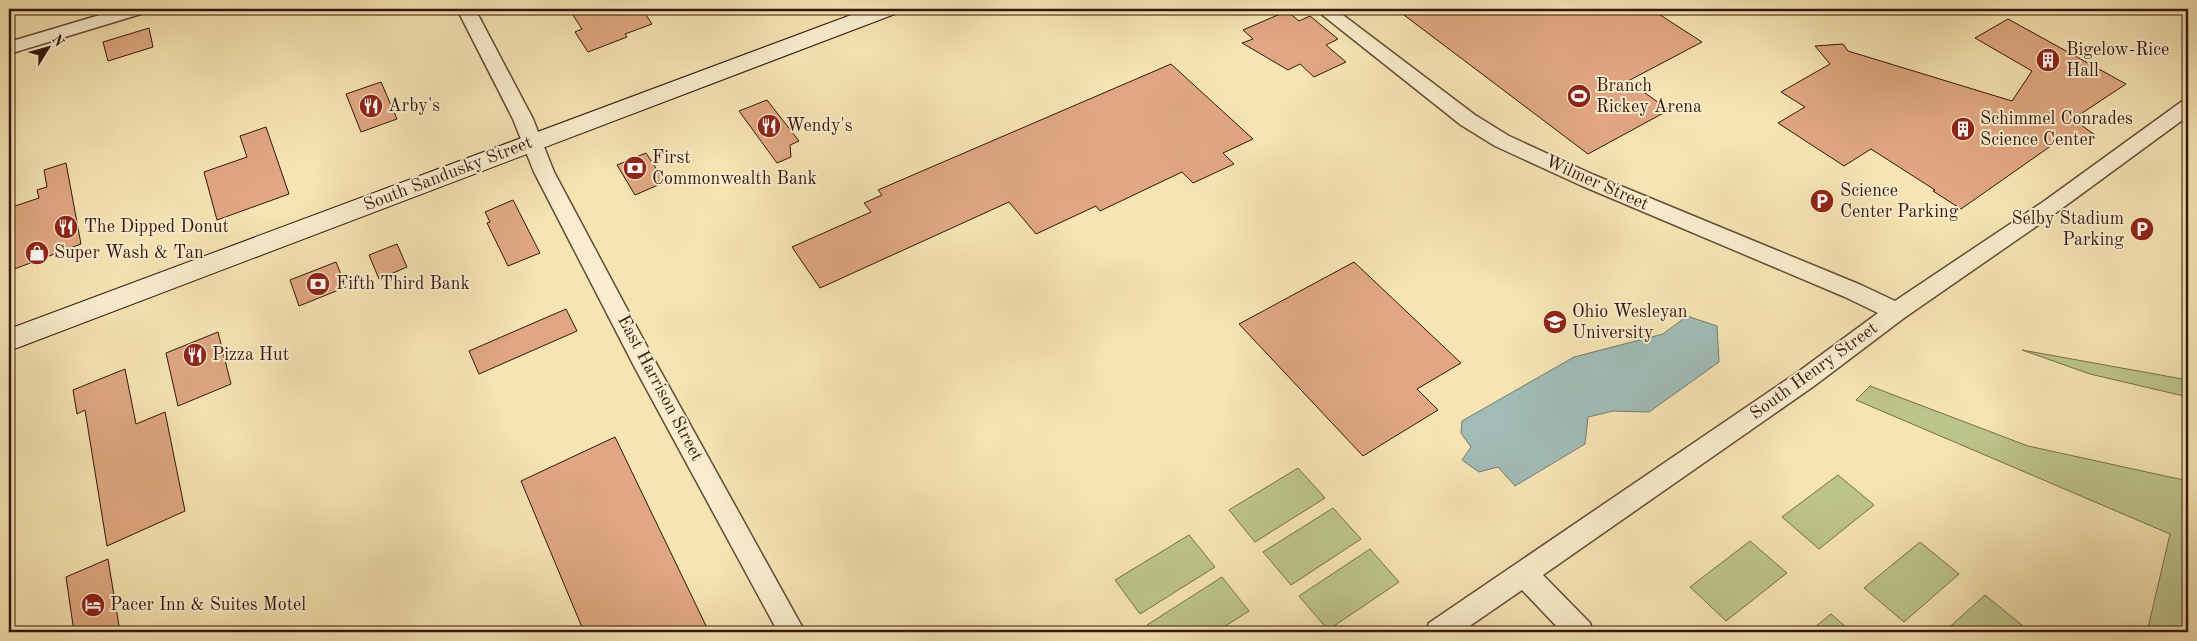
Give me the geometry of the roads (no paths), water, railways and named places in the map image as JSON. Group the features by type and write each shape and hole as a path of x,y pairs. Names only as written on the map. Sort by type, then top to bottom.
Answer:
{"street":[{"path":"9,48 138,9"},
{"name":"East Harrison Street","path":"466,9 478,28 523,119 544,172 643,361 792,632"},
{"name":"South Sandusky Street","path":"9,340 886,9"},
{"name":"Wilmer Street","path":"1324,9 1468,120 1502,141 1586,180 1853,291 1896,312"},
{"name":"South Henry Street","path":"1439,632 1806,379 1896,312 2050,207 2188,108"},
{"path":"1524,574 1580,632"}],"water":[{"path":"1687,316 1717,326 1719,362 1649,412 1613,411 1588,417 1585,444 1515,486 1498,467 1479,472 1462,460 1471,447 1461,433 1462,421 1574,357 1663,334"}],"place":[{"name":"Bigelow-Rice Hall","path":"2048,60"},
{"name":"Branch Rickey Arena","path":"1579,96"},
{"name":"Arby's","path":"371,106"},
{"name":"Wendy's","path":"769,126"},
{"name":"Schimmel Conrades Science Center","path":"1963,129"},
{"name":"First Commonwealth Bank","path":"635,168"},
{"name":"Science Center Parking","path":"1822,201"},
{"name":"The Dipped Donut","path":"66,227"},
{"name":"Selby Stadium Parking","path":"2142,229"},
{"name":"Super Wash & Tan","path":"37,253"},
{"name":"Fifth Third Bank","path":"318,284"},
{"name":"Ohio Wesleyan University","path":"1555,322"},
{"name":"Pizza Hut","path":"195,355"},
{"name":"Pacer Inn & Suites Motel","path":"93,605"}]}
